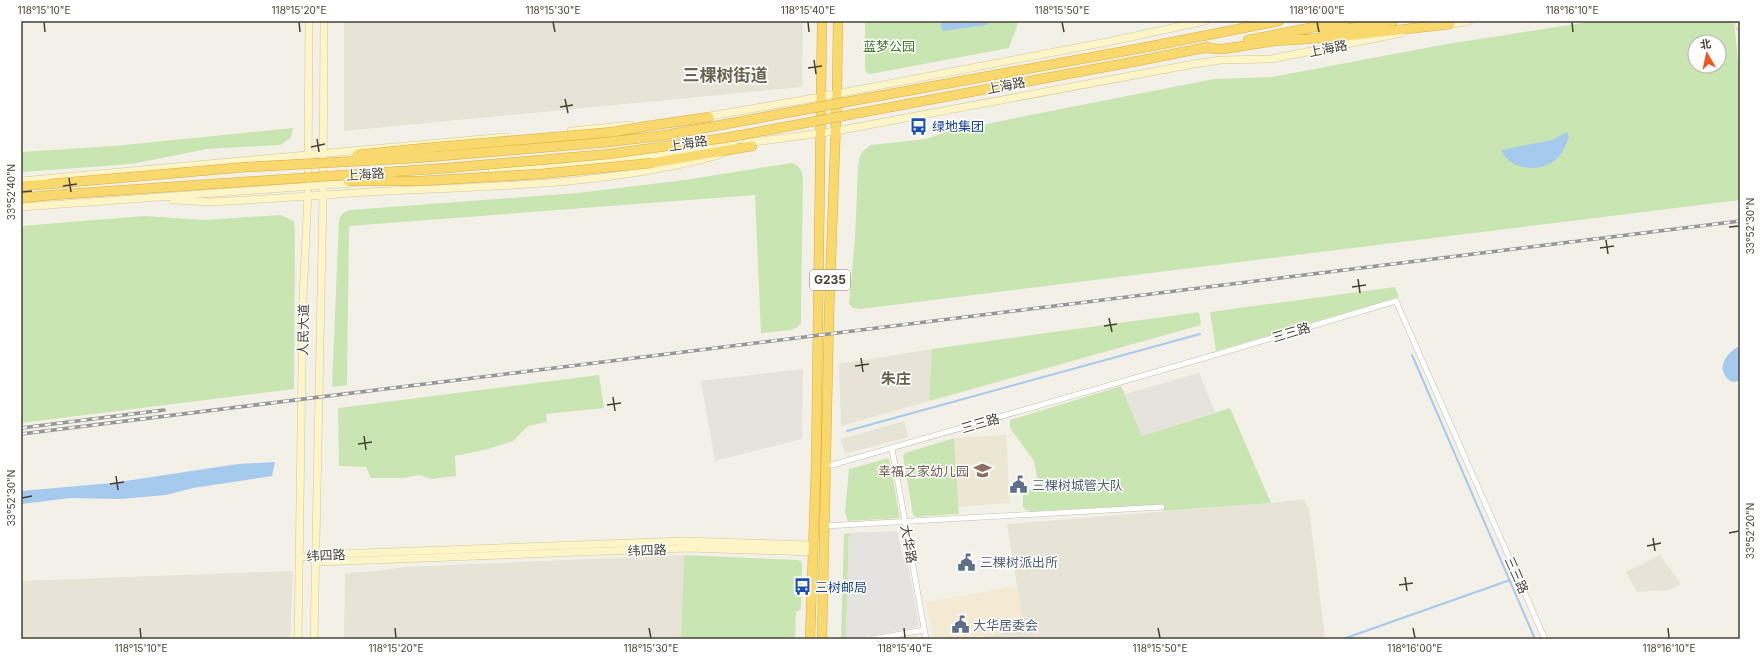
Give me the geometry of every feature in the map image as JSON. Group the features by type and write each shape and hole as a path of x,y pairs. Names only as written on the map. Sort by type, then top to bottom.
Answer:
{"highway":[{"name":"G235","path":"810,639 816,466 822,21"},
{"name":"G235","path":"822,639 826,526 829,315 836,131 838,21"},
{"path":"1195,38 1250,21"},
{"name":"上海路","path":"21,186 247,167 424,157 609,142 666,135 1147,47 1279,21"},
{"name":"上海路","path":"21,198 462,167 609,154 669,146 733,136 1345,21"},
{"path":"1202,48 1223,49 1393,21"},
{"path":"1275,41 1337,37 1450,24"},
{"path":"247,167 415,149 613,132 709,117"},
{"path":"207,184 273,186 355,180 420,181 540,174 652,163 752,146"}],"main road":[{"name":"人民大道","path":"298,639 303,298 308,197 309,21"},
{"name":"人民大道","path":"314,639 323,196 322,153 324,21"},
{"name":"上海路","path":"21,181 455,140 541,134 709,117 1112,41 1205,21"},
{"name":"上海路","path":"147,198 210,202 308,197 559,182 652,170 690,163 752,146 1194,64 1221,60 1271,59 1470,21"},
{"path":"1739,21 1740,27"},
{"name":"上海路","path":"21,208 562,167 809,136"},
{"name":"纬四路","path":"300,555 316,558 683,541 813,549"}],"street":[{"name":"三三路","path":"832,465 892,449 1396,301 1545,639"},
{"name":"大华路","path":"892,449 926,639"},
{"path":"826,526 1162,506"},
{"path":"872,639 924,630"}],"shaded area":[{"path":"344,21 803,21 802,87 344,131"},
{"path":"932,349 929,401 841,426 839,364"},
{"path":"803,369 802,439 715,461 701,381"},
{"path":"1199,373 1215,412 1142,436 1125,394"},
{"path":"904,421 908,437 845,454 841,439"},
{"name":"幸福之家幼儿园","path":"1006,435 1010,503 958,507 954,438"},
{"path":"1303,499 1309,508 1325,639 970,639 1024,629 1007,524 1271,503"},
{"path":"897,531 903,558 907,558 919,625 917,627 855,639 846,639 849,533"},
{"path":"684,555 681,639 344,639 345,573 377,571 404,567"},
{"path":"1660,555 1681,584 1669,590 1637,592 1626,572"},
{"path":"293,571 290,639 21,639 21,581"},
{"path":"1017,586 1024,629 970,639 933,639 926,602"}],"green space":[{"name":"蓝梦公园","path":"865,21 1019,21 1009,48 870,74 867,73 865,68"},
{"path":"1595,21 1734,21 1740,81 1740,200 861,309 853,308 849,304 855,238 858,168 860,156 864,150 871,145 926,139 943,133 1214,79 1272,77 1447,44"},
{"path":"293,128 291,138 280,145 207,149 132,164 21,172 21,152 114,146"},
{"path":"791,163 799,167 803,177 801,323 798,327 791,330 761,333 755,195 349,226 347,385 332,387 339,219 343,213 350,210 577,193 685,180"},
{"path":"281,215 294,221 295,231 294,389 21,423 21,226 145,216 204,220"},
{"path":"1395,287 1399,297 1216,351 1210,312"},
{"path":"1199,312 1201,325 929,401 932,349"},
{"path":"599,375 604,408 546,414 547,422 528,426 513,441 484,450 455,456 456,476 431,479 419,475 403,478 371,478 366,467 339,466 338,408"},
{"path":"1121,386 1142,436 1230,408 1271,503 1164,511 1162,505 1032,511 1026,510 1023,507 1023,491 1039,488 1034,461 1010,428 1010,420"},
{"path":"954,438 959,514 916,517 913,515 903,456 905,453"},
{"path":"889,458 900,518 848,521 845,512 849,469"},
{"path":"849,533 846,639 841,639 844,534"},
{"path":"684,555 801,561 801,609 796,612 795,639 681,639"}],"water":[{"path":"941,21 992,21 986,25 943,31 941,28"},
{"path":"1567,132 1569,137 1559,156 1554,161 1540,167 1525,168 1511,162 1505,157 1501,150 1552,140"},
{"path":"1740,346 1740,381 1732,382 1724,373 1724,362 1730,353"},
{"path":"275,462 272,476 193,488 166,495 120,499 71,498 21,504 21,491 112,483 238,464"}],"waterway":[{"path":"847,431 1200,334"},
{"path":"1412,355 1535,639"},
{"path":"1343,639 1510,580"}],"railway":[{"path":"21,434 1740,221"},
{"path":"21,428 164,410"}],"place":[{"name":"绿地集团","path":"919,126"},
{"name":"幸福之家幼儿园","path":"982,471"},
{"name":"三棵树城管大队","path":"1019,485"},
{"name":"三棵树派出所","path":"967,562"},
{"name":"三树邮局","path":"802,587"},
{"name":"大华居委会","path":"960,625"}],"district":[{"name":"三棵树街道","path":"725,75"},
{"name":"朱庄","path":"896,379"}]}
